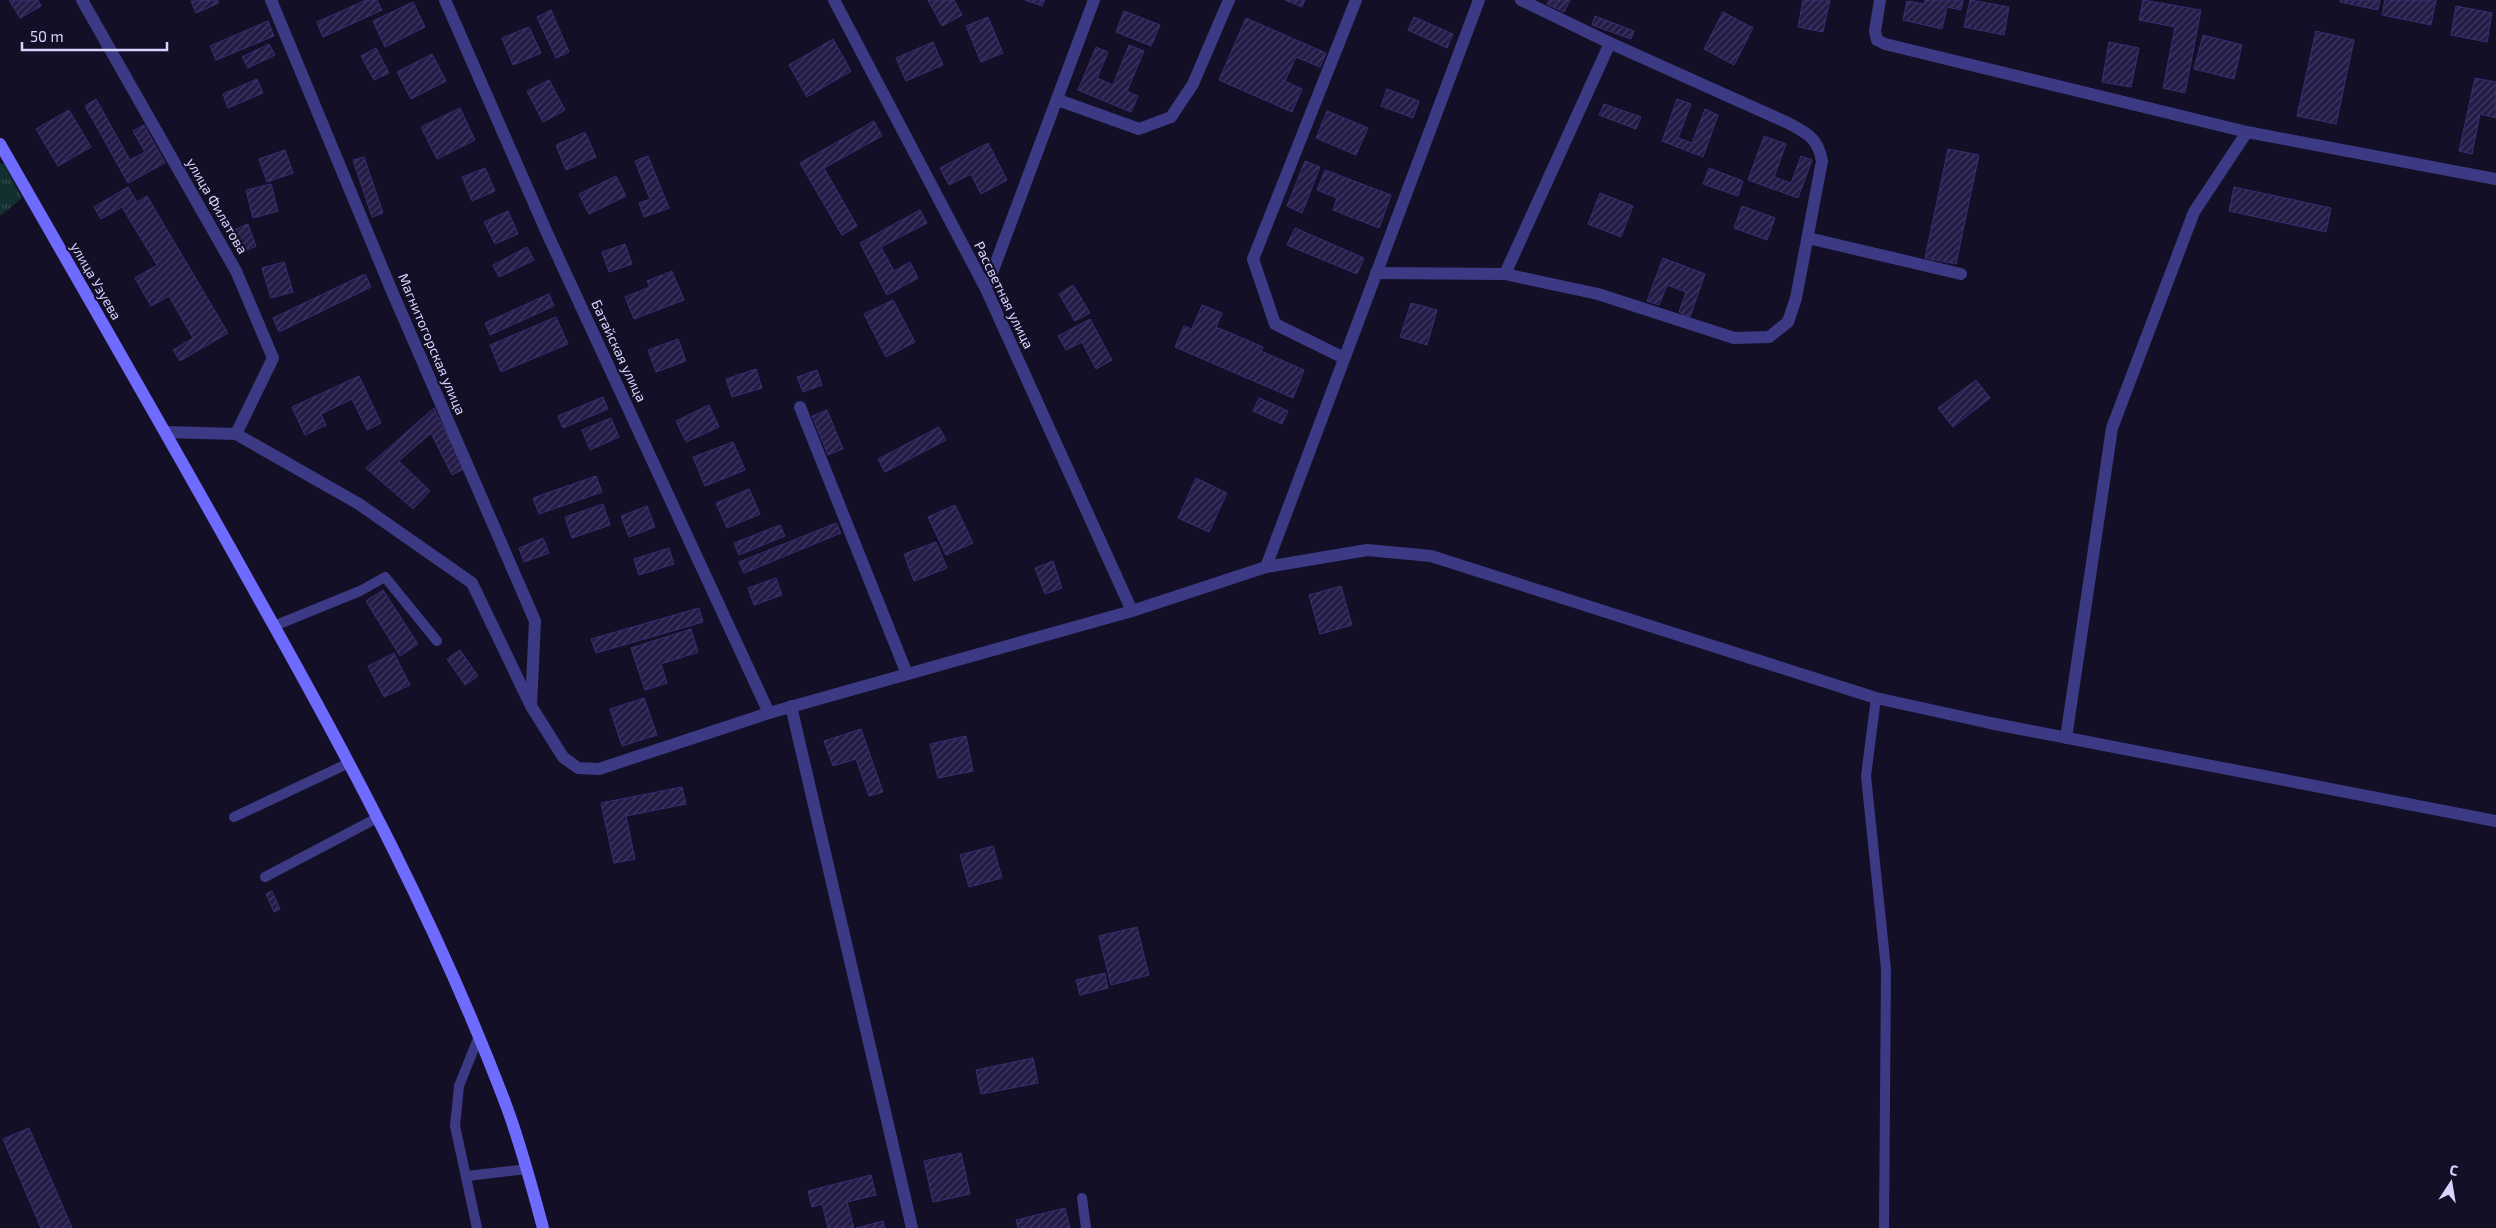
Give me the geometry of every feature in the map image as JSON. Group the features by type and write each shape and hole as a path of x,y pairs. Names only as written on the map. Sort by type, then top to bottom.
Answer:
{"main road":[{"name":"улица Узуева","path":"0,144 166,432 274,626 349,763 433,929 479,1036 507,1108 527,1169 543,1228"}],"street":[{"name":"улица Филатова","path":"82,0 236,271 273,358 236,434"},
{"name":"Магнитогорская улица","path":"271,0 391,289 535,621 531,706"},
{"name":"Батайская улица","path":"445,0 548,233 769,713"},
{"name":"Рассветная улица","path":"834,0 986,289 1132,611"},
{"path":"986,289 1094,0"},
{"path":"1058,100 1140,129 1171,117 1193,84 1229,0"},
{"path":"1344,358 1275,324 1253,258 1356,0"},
{"path":"1266,567 1479,0"},
{"path":"1376,273 1505,274 1598,294 1734,338 1769,337 1788,322 1796,298 1808,238 1822,161 1820,146 1807,133 1788,122 1610,43 1521,0"},
{"path":"1880,0 1875,31 1877,40 1885,44 2247,132 2496,179"},
{"path":"1505,274 1610,43"},
{"path":"2066,738 2112,428 2194,212 2247,132"},
{"path":"1808,238 1961,274"},
{"path":"800,407 907,674"},
{"path":"166,432 236,434 360,504 472,584 531,706 563,757 578,768 599,769 791,706 1132,611 1266,567 1367,550 1431,556 1876,698 2066,738 2496,821"},
{"path":"791,706 912,1228"}],"lane":[{"path":"274,626 360,591 385,577 437,641"},
{"path":"1876,698 1866,776 1886,969 1884,1228"},
{"path":"234,817 349,763"},
{"path":"265,877 377,818"},
{"path":"477,1228 455,1126 459,1086 479,1036"},
{"path":"467,1176 527,1169"},
{"path":"1082,1198 1086,1228"}],"green space":[{"path":"0,163 4,164 22,198 0,216"}],"building":[{"path":"9,0 38,0 41,6 20,18"},
{"path":"217,0 219,3 196,13 191,1"},
{"path":"366,0 377,0 382,10 323,37 317,22"},
{"path":"928,0 954,0 962,15 942,26"},
{"path":"1025,0 1045,0 1042,6"},
{"path":"1285,0 1305,0 1302,7"},
{"path":"1549,0 1570,0 1564,12 1547,4"},
{"path":"1803,0 1830,0 1823,32 1798,27"},
{"path":"1925,0 1963,0 1961,10 1947,7 1942,29 1903,20 1907,1 1924,4"},
{"path":"1970,0 2009,7 2004,35 1964,27"},
{"path":"2143,0 2201,10 2185,93 2163,88 2175,27 2139,20"},
{"path":"2340,0 2380,0 2378,10 2340,2"},
{"path":"2385,0 2436,0 2431,25 2382,15"},
{"path":"413,2 425,27 385,47 373,21"},
{"path":"2456,6 2492,13 2487,42 2451,35"},
{"path":"551,10 569,52 556,58 537,17"},
{"path":"1124,11 1160,25 1151,46 1116,32"},
{"path":"1723,12 1753,28 1734,65 1704,49"},
{"path":"1595,16 1634,31 1631,39 1592,25"},
{"path":"988,17 1003,53 981,62 966,26"},
{"path":"1414,17 1453,34 1447,48 1408,30"},
{"path":"1246,18 1326,53 1320,67 1296,57 1285,81 1302,89 1292,112 1219,80"},
{"path":"268,21 274,36 216,60 210,46"},
{"path":"529,27 541,53 513,65 502,38"},
{"path":"2316,31 2354,40 2336,124 2297,116"},
{"path":"2203,35 2242,45 2234,79 2194,69"},
{"path":"833,39 851,71 807,97 789,65"},
{"path":"933,42 943,65 906,81 896,58"},
{"path":"2109,42 2139,48 2131,87 2102,82"},
{"path":"269,44 275,55 248,68 242,57"},
{"path":"1129,45 1144,51 1127,91 1138,96 1131,112 1078,90 1096,47 1108,52 1097,78 1113,85"},
{"path":"376,48 389,73 374,80 361,56"},
{"path":"432,54 446,81 411,99 397,72"},
{"path":"2475,78 2496,82 2496,118 2480,114 2472,154 2459,151"},
{"path":"257,79 263,93 228,108 223,94"},
{"path":"549,80 565,110 543,122 527,91"},
{"path":"1387,89 1419,101 1413,118 1381,106"},
{"path":"96,99 130,160 145,152 133,131 144,125 165,163 128,183 85,106"},
{"path":"1677,99 1691,104 1678,138 1692,143 1705,109 1718,115 1703,157 1662,141"},
{"path":"1604,104 1641,117 1636,129 1599,115"},
{"path":"460,108 475,140 437,159 421,127"},
{"path":"69,110 91,147 58,166 36,129"},
{"path":"1327,111 1368,128 1356,155 1316,138"},
{"path":"874,121 882,136 824,168 857,226 842,235 800,163"},
{"path":"585,132 596,157 566,170 556,145"},
{"path":"1764,136 1786,144 1774,177 1791,183 1801,156 1812,160 1798,198 1748,180"},
{"path":"988,143 1007,180 981,194 971,174 949,185 940,168"},
{"path":"1948,149 1979,155 1956,264 1925,258"},
{"path":"285,150 293,173 267,182 259,159"},
{"path":"648,156 669,208 644,217 639,203 650,199 635,161"},
{"path":"364,157 383,213 372,217 353,160"},
{"path":"1305,161 1320,167 1302,213 1287,206"},
{"path":"485,168 495,191 472,201 462,177"},
{"path":"1709,168 1743,181 1738,196 1703,184"},
{"path":"1325,170 1391,195 1379,228 1333,210 1337,198 1317,190"},
{"path":"616,176 626,196 589,214 579,194"},
{"path":"271,184 278,211 253,218 246,190"},
{"path":"128,187 137,202 147,196 228,333 180,361 173,350 193,338 169,296 151,306 135,278 157,265 122,207 101,219 94,207"},
{"path":"2234,187 2331,208 2326,232 2229,211"},
{"path":"1600,193 1633,206 1621,237 1588,224"},
{"path":"1742,206 1775,218 1767,240 1734,228"},
{"path":"920,210 927,223 881,247 894,271 910,262 918,278 887,295 860,243"},
{"path":"508,211 518,234 495,244 484,222"},
{"path":"248,224 256,246 243,252 234,230"},
{"path":"1295,228 1364,258 1357,274 1287,245"},
{"path":"625,244 632,264 609,272 602,252"},
{"path":"527,247 534,260 499,277 493,265"},
{"path":"1663,258 1705,274 1690,317 1679,312 1686,292 1667,285 1659,305 1647,301"},
{"path":"284,262 293,292 271,298 262,268"},
{"path":"672,271 684,300 634,319 625,297 650,287 647,281"},
{"path":"365,274 371,287 279,332 273,318"},
{"path":"1073,285 1090,313 1075,321 1059,294"},
{"path":"549,294 554,306 490,335 485,323"},
{"path":"893,300 915,342 886,357 864,314"},
{"path":"1411,303 1437,310 1427,345 1400,337"},
{"path":"1202,305 1222,313 1216,327 1263,347 1261,351 1304,370 1293,398 1175,347 1184,326 1192,329"},
{"path":"556,317 568,344 501,372 490,345"},
{"path":"1090,319 1112,360 1096,369 1082,342 1066,350 1058,336"},
{"path":"678,339 686,361 656,372 648,350"},
{"path":"756,369 762,388 732,397 726,379"},
{"path":"817,370 822,385 803,392 797,377"},
{"path":"359,376 381,423 367,430 352,399 321,414 326,425 305,435 292,407"},
{"path":"1976,380 1990,398 1953,427 1938,408"},
{"path":"603,397 608,409 563,428 558,416"},
{"path":"1259,398 1288,411 1282,424 1253,411"},
{"path":"709,405 719,427 686,442 676,421"},
{"path":"434,408 464,469 452,475 431,433 399,461 430,491 413,509 366,468"},
{"path":"827,410 843,449 828,455 812,416"},
{"path":"611,418 619,437 590,450 582,430"},
{"path":"939,427 946,440 885,472 878,459"},
{"path":"733,442 745,470 705,486 693,457"},
{"path":"596,476 602,492 539,514 533,498"},
{"path":"1196,478 1227,493 1209,532 1178,518"},
{"path":"749,489 760,514 727,528 716,503"},
{"path":"603,504 610,525 572,538 565,517"},
{"path":"955,505 973,543 946,555 928,517"},
{"path":"647,506 655,527 629,537 621,516"},
{"path":"836,523 841,533 744,573 739,562"},
{"path":"780,525 785,536 739,555 734,543"},
{"path":"543,538 549,553 524,562 519,548"},
{"path":"936,542 947,568 914,581 904,554"},
{"path":"669,548 674,564 639,575 634,559"},
{"path":"1053,561 1062,588 1045,594 1035,568"},
{"path":"776,578 782,595 754,605 748,588"},
{"path":"1341,586 1352,625 1320,634 1309,595"},
{"path":"383,590 418,644 400,656 366,601"},
{"path":"699,608 703,622 596,653 591,639"},
{"path":"691,629 698,652 661,664 667,683 645,690 631,648"},
{"path":"460,650 478,676 465,685 447,659"},
{"path":"394,653 410,685 384,697 368,666"},
{"path":"644,698 657,735 622,746 610,709"},
{"path":"861,729 883,792 869,796 856,759 833,766 824,741"},
{"path":"966,736 973,771 938,778 930,744"},
{"path":"682,787 686,804 626,816 635,859 614,863 601,803"},
{"path":"993,846 1002,878 969,887 960,855"},
{"path":"272,891 280,909 274,912 266,894"},
{"path":"1137,927 1149,975 1111,985 1099,936"},
{"path":"1105,973 1108,988 1080,995 1076,980"},
{"path":"1033,1058 1038,1083 981,1094 976,1070"},
{"path":"29,1128 72,1228 41,1228 3,1139"},
{"path":"961,1153 970,1194 933,1202 924,1161"},
{"path":"871,1175 876,1195 847,1202 854,1228 828,1228 822,1204 812,1207 808,1191"},
{"path":"1065,1208 1070,1228 1018,1228 1016,1220"},
{"path":"883,1221 885,1228 856,1228"}]}
